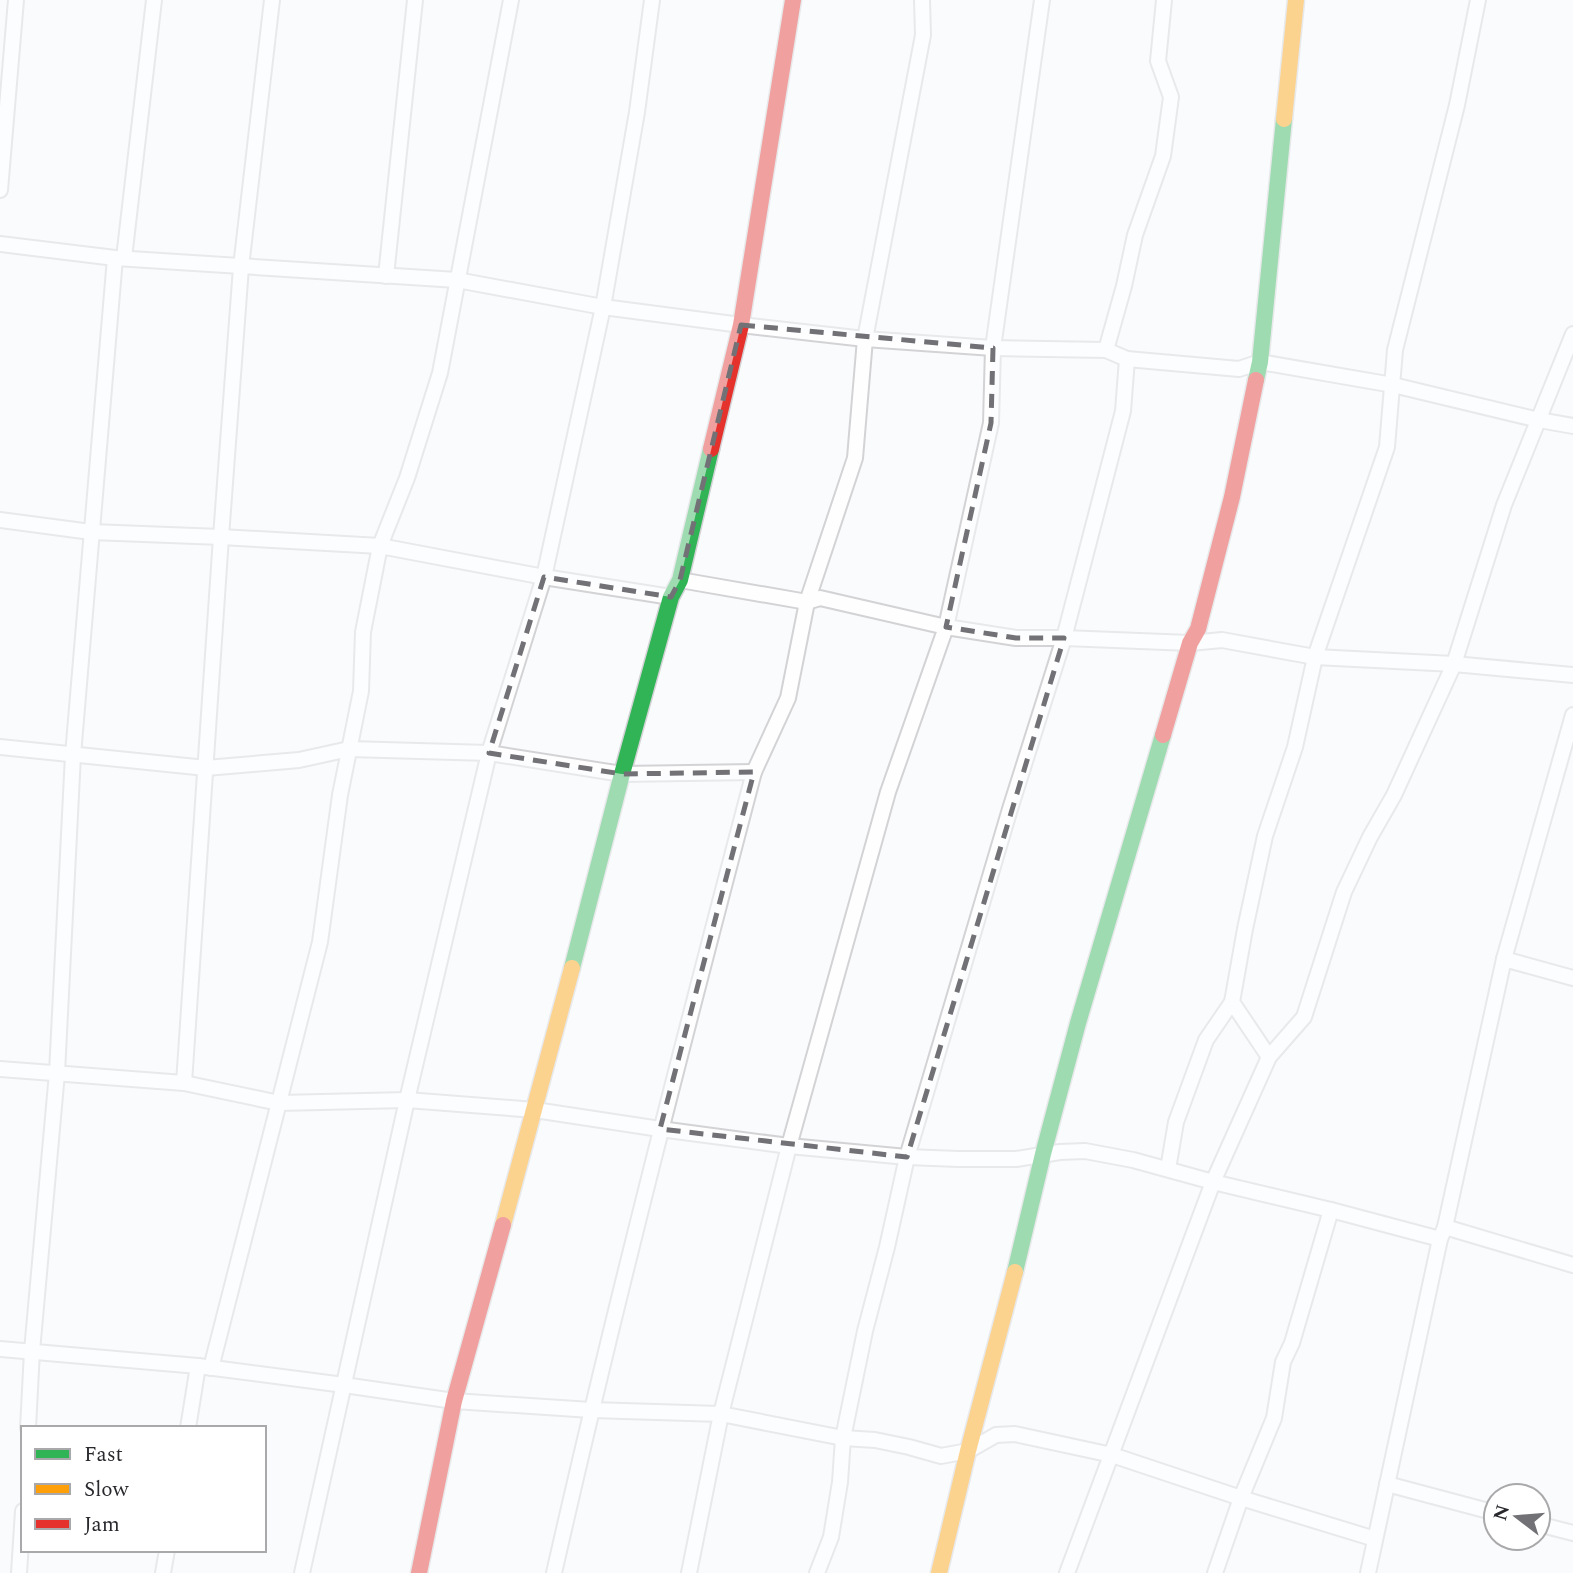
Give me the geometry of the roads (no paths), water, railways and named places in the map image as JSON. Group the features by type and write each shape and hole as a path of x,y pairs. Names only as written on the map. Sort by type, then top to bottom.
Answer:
{"street":[{"path":"0,190 16,0"},
{"path":"28,1426 32,1351 57,1073 73,755 92,532 119,258 154,0"},
{"path":"184,1083 241,267 272,0"},
{"path":"386,276 415,0"},
{"path":"189,1426 279,1103 320,942 340,795 361,691 363,632 380,546 407,478 440,373 511,0"},
{"path":"302,1573 407,1100 489,753 544,577 603,307 652,0"},
{"path":"419,1573 454,1401 535,1110 622,774 671,597 680,580 741,325 793,0"},
{"path":"554,1573 660,1129 754,772 788,698 807,601 855,458 864,338 923,35 922,0"},
{"path":"689,1573 721,1414 789,1146 888,792 946,627 991,423 993,348 1042,0"},
{"path":"1106,350 1135,235 1163,156 1171,97 1158,61 1164,0"},
{"path":"939,1573 1078,1023 1190,643 1198,629 1232,497 1260,362 1296,0"},
{"path":"1168,1169 1176,1122 1206,1040 1232,1002 1265,836 1295,747 1315,657 1387,447 1395,350 1457,105 1478,0"},
{"path":"0,244 119,258 457,280 603,307 864,338 993,348 1106,350 1126,359 1239,369 1260,362 1393,385 1573,426"},
{"path":"1067,1573 1213,1182 1269,1057 1304,1017 1344,892 1370,837 1394,796 1454,664 1504,505 1573,334"},
{"path":"817,1573 831,1537 840,1482 843,1438 865,1331 907,1157 1006,822 1064,638 1123,411 1126,359"},
{"path":"0,520 92,532 380,546 544,577 671,597"},
{"path":"680,580 807,601 820,598 946,627 1016,638 1190,643 1222,640 1315,657 1454,664 1573,675"},
{"path":"1368,1573 1504,959 1573,715"},
{"path":"0,747 206,768 299,760 349,749 489,753 622,774 754,772"},
{"path":"1504,959 1573,978"},
{"path":"1232,1002 1269,1057"},
{"path":"0,1069 184,1083 279,1103 407,1100 535,1110 789,1146 907,1157 1016,1159 1085,1151 1133,1160 1213,1182 1573,1265"},
{"path":"1214,1573 1274,1418 1283,1362 1292,1343 1331,1210"},
{"path":"0,1349 204,1367 454,1401 591,1410 721,1414 843,1438 897,1444 941,1456 968,1451 996,1435 1015,1434 1112,1455 1375,1539"},
{"path":"1387,1484 1482,1509"},
{"path":"1552,1528 1573,1533"},
{"path":"19,1573 21,1542"},
{"path":"163,1573 167,1552"}]}
